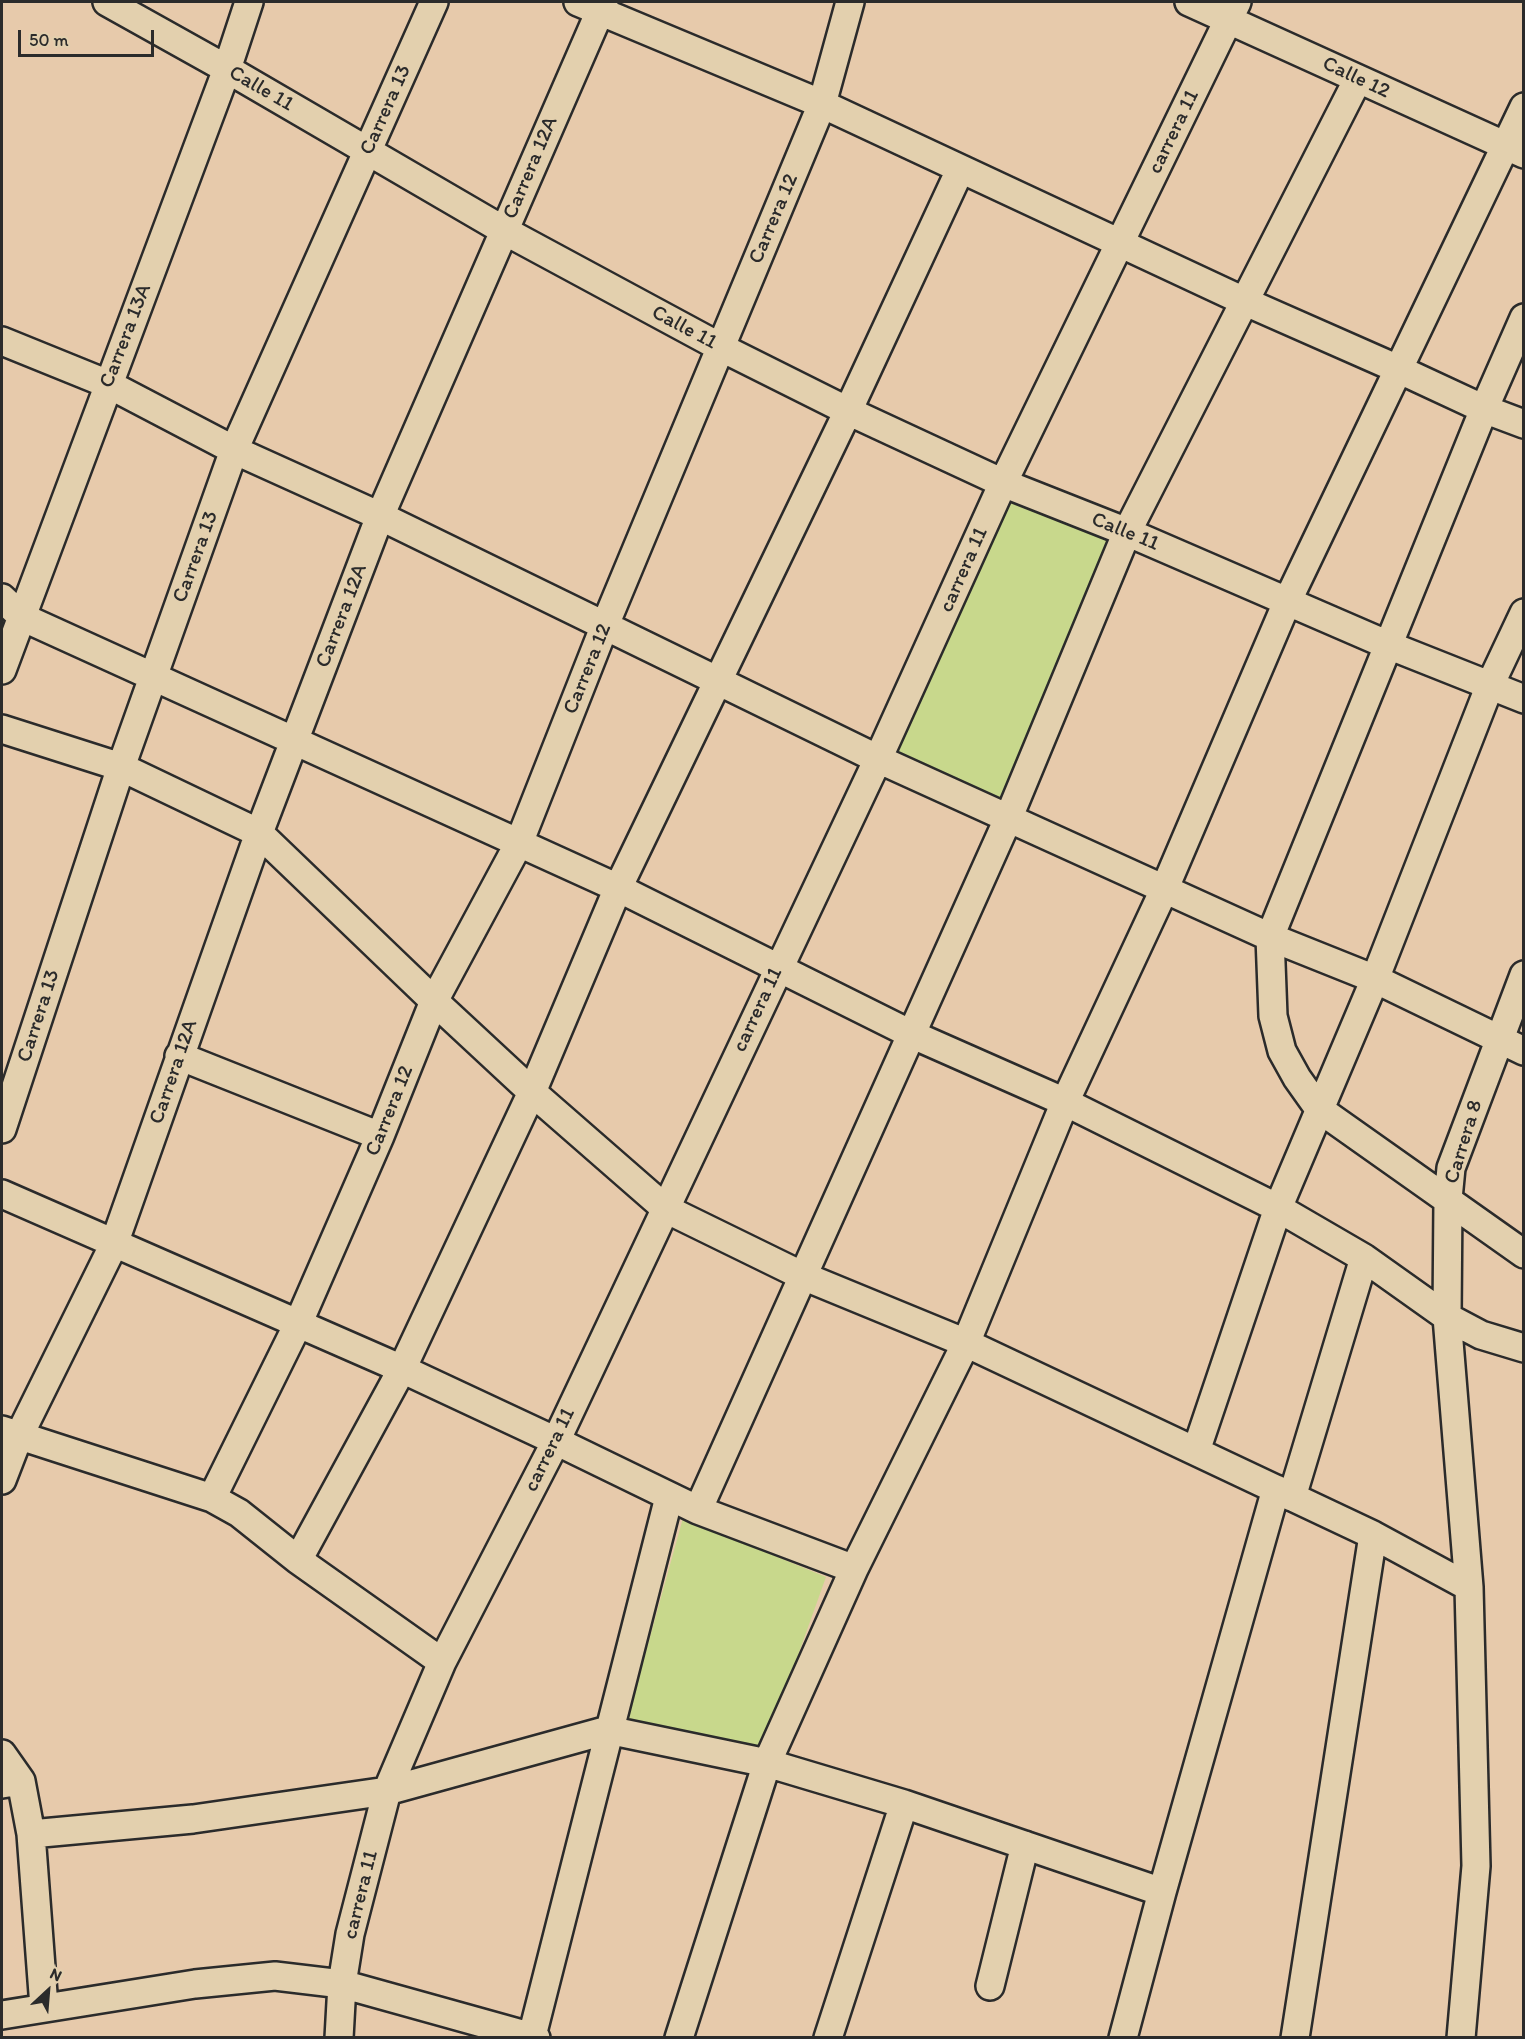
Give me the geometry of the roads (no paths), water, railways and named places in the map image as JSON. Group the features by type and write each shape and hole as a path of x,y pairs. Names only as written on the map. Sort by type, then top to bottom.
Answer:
{"street":[{"name":"Calle 11","path":"107,2 505,231 720,347 848,411 1003,483 1127,532 1389,645 1524,699"},
{"name":"Carrera 13A","path":"2,670 227,69 249,2"},
{"name":"Carrera 13","path":"2,1128 121,767 234,450 434,2"},
{"name":"Carrera 12","path":"212,1498 298,1323 380,1136 434,1001 519,843 605,625 822,104 850,2"},
{"name":"Calle 12","path":"1189,2 1233,10 1358,79 1515,150"},
{"path":"593,5 822,104 960,171 1246,302 1484,409 1524,424"},
{"name":"Carrera 12A","path":"2,1479 10,1433 114,1244 259,833 380,516 505,231 593,5"},
{"name":"carrera 11","path":"339,2037 342,1984 350,1934 387,1791 442,1662 556,1441 878,759 1003,483 1233,10"},
{"path":"698,1510 1008,819 1127,532 1358,79"},
{"path":"679,2037 767,1764 854,1569 966,1342 1065,1102 1164,890 1288,600 1398,369 1515,150 1524,107"},
{"path":"298,1560 402,1369 532,1092 618,888 848,411 960,171"},
{"path":"1524,318 1484,409 1270,937 1273,1016 1282,1051 1297,1078 1319,1109 1524,1254"},
{"path":"2,341 108,384 234,450 380,516 878,759 1164,890 1375,980 1524,1051"},
{"path":"2,598 22,617 618,888 911,1034 1065,1102 1278,1208 1364,1258 1447,1317 1481,1335 1524,1348"},
{"path":"1196,1451 1278,1208 1375,980 1490,685 1524,613"},
{"path":"2,729 121,767 259,833 532,1092 666,1209 803,1276 966,1342 1373,1535 1468,1587"},
{"name":"Carrera 8","path":"1461,2037 1476,1866 1468,1587 1447,1317 1448,1199 1451,1168 1524,975"},
{"path":"179,1056 380,1136"},
{"path":"2,1194 402,1369 698,1510 854,1569"},
{"path":"1124,2037 1162,1892 1284,1493 1364,1258"},
{"path":"10,1433 212,1498 239,1513 298,1560 442,1662"},
{"path":"2,2015 195,1984 275,1976 342,1984 534,2037 608,1730 669,1497"},
{"path":"1295,2037 1373,1535"},
{"path":"31,1834 193,1819 387,1791 608,1730 767,1764 904,1804 1162,1892"},
{"path":"2,1754 31,1834 44,2007"},
{"path":"828,2037 904,1804"},
{"path":"990,1986 1025,1845"}]}
